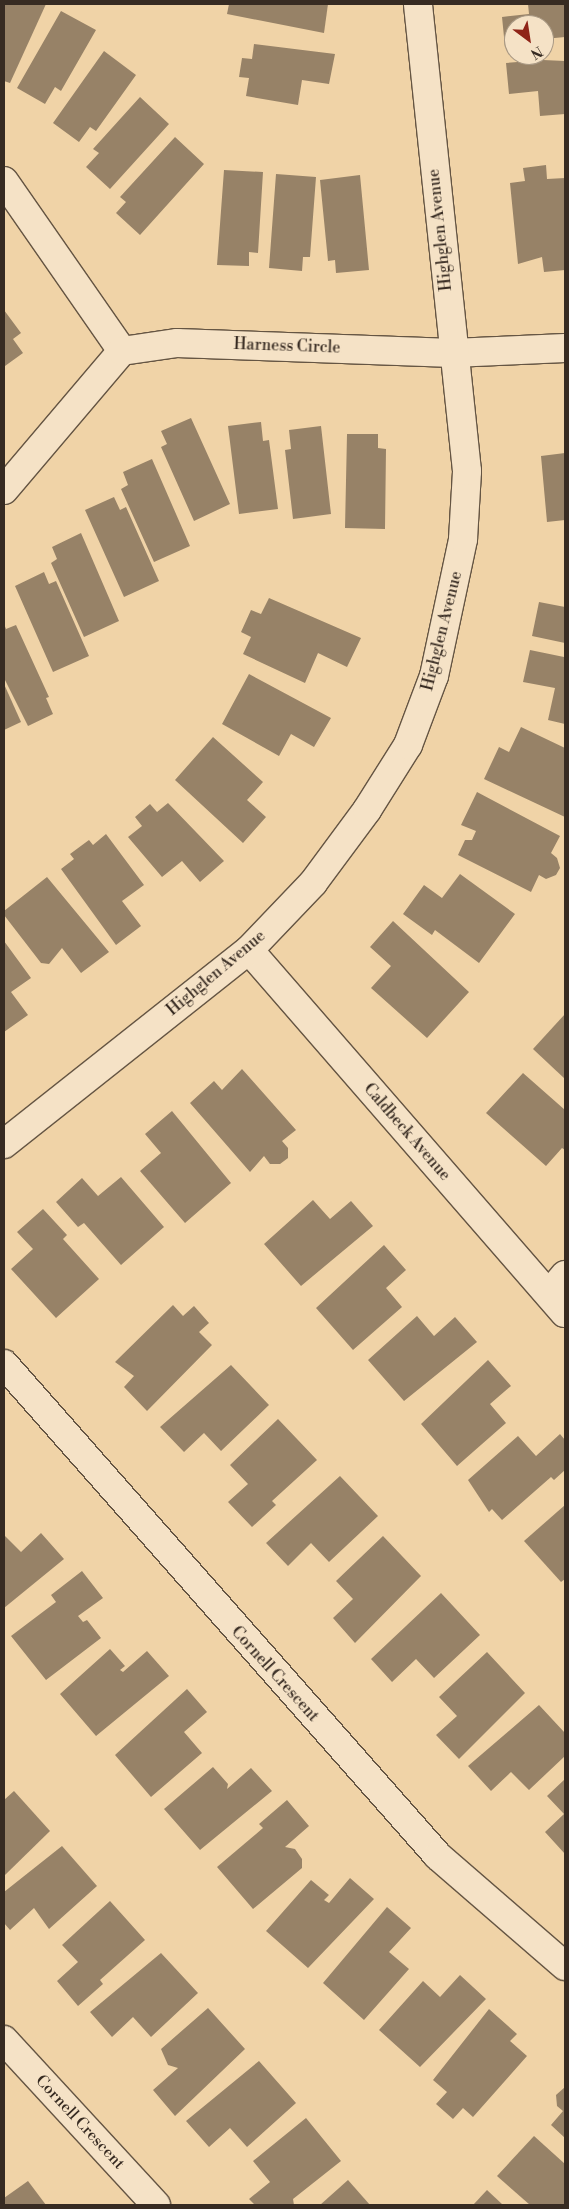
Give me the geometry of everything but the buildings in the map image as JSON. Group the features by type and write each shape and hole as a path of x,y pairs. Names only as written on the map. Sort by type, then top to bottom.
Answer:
{"street":[{"name":"Highglen Avenue","path":"4,1144 249,950 313,883 367,810 408,745 434,676 464,539 467,471 453,353 418,4"},
{"path":"4,181 122,351 4,490"},
{"name":"Harness Circle","path":"122,351 177,343 453,353 565,348"},
{"name":"Caldbeck Avenue","path":"249,950 560,1294"},
{"name":"Cornell Crescent","path":"4,1364 438,1856 565,1966"},
{"name":"Cornell Crescent","path":"4,2040 156,2205"}]}
